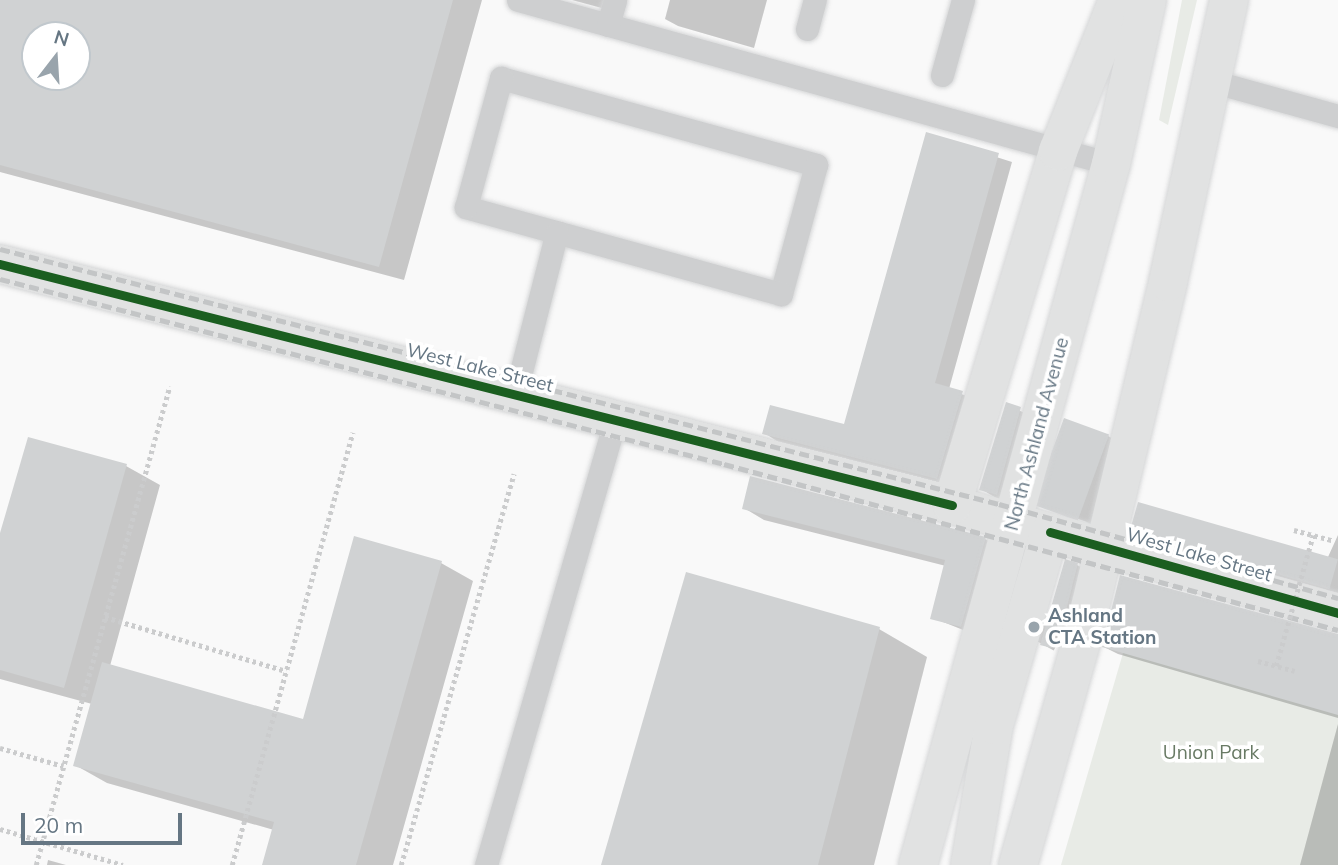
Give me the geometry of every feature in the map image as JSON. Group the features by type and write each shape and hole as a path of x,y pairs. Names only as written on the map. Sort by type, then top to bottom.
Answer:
{"main road":[{"path":"952,505 1058,151 1118,0"},
{"name":"North Ashland Avenue","path":"918,865 1111,164 1147,0"},
{"path":"1018,865 1104,546 1168,282 1228,0"},
{"name":"West Lake Street","path":"0,264 952,505 1338,612"},
{"name":"North Ashland Avenue","path":"970,865 994,725 1050,532"}],"lane":[{"path":"517,0 1111,164"},
{"path":"608,25 615,0"},
{"path":"807,29 815,0"},
{"path":"942,75 963,0"},
{"path":"501,78 817,165 781,293 557,232 466,206 501,78"},
{"path":"1211,81 1338,116"},
{"path":"515,395 557,232"},
{"path":"486,865 614,420"}],"path":[{"path":"36,865 170,386"},
{"path":"232,865 353,433"},
{"path":"401,865 514,474"},
{"path":"1294,530 1332,540"},
{"path":"1276,666 1313,535"},
{"path":"105,617 286,671"},
{"path":"1258,662 1295,671"},
{"path":"0,748 63,766"},
{"path":"0,830 123,865"}],"green space":[{"path":"1182,0 1197,0 1168,125 1159,120"},
{"name":"Union Park","path":"1128,636 1338,672 1338,865 1061,865"}],"building":[{"path":"0,0 453,0 379,267 0,165"},
{"path":"926,132 999,153 935,383 963,391 937,479 762,434 770,405 844,424"},
{"path":"1006,402 1021,407 997,495 979,490"},
{"path":"1064,418 1109,434 1078,521 1033,504"},
{"path":"28,437 127,464 64,688 0,670 0,533"},
{"path":"750,476 986,537 961,627 930,619 945,560 742,509"},
{"path":"1138,502 1338,559 1329,589 1129,532"},
{"path":"354,536 442,561 356,865 262,865 274,822 73,766 102,662 303,719"},
{"path":"1065,559 1078,563 1060,635 1056,634 1052,648 1040,645"},
{"path":"686,572 880,627 818,865 601,865"},
{"path":"1120,575 1338,634 1338,715 1102,647"}],"railway":[{"path":"0,249 999,504 1338,598"},
{"path":"0,279 724,464 1338,630"}],"cycle path":[{"path":"0,264 952,505"},
{"path":"1050,532 1338,613"}],"place":[{"name":"Ashland CTA Station","path":"1034,627"}]}
